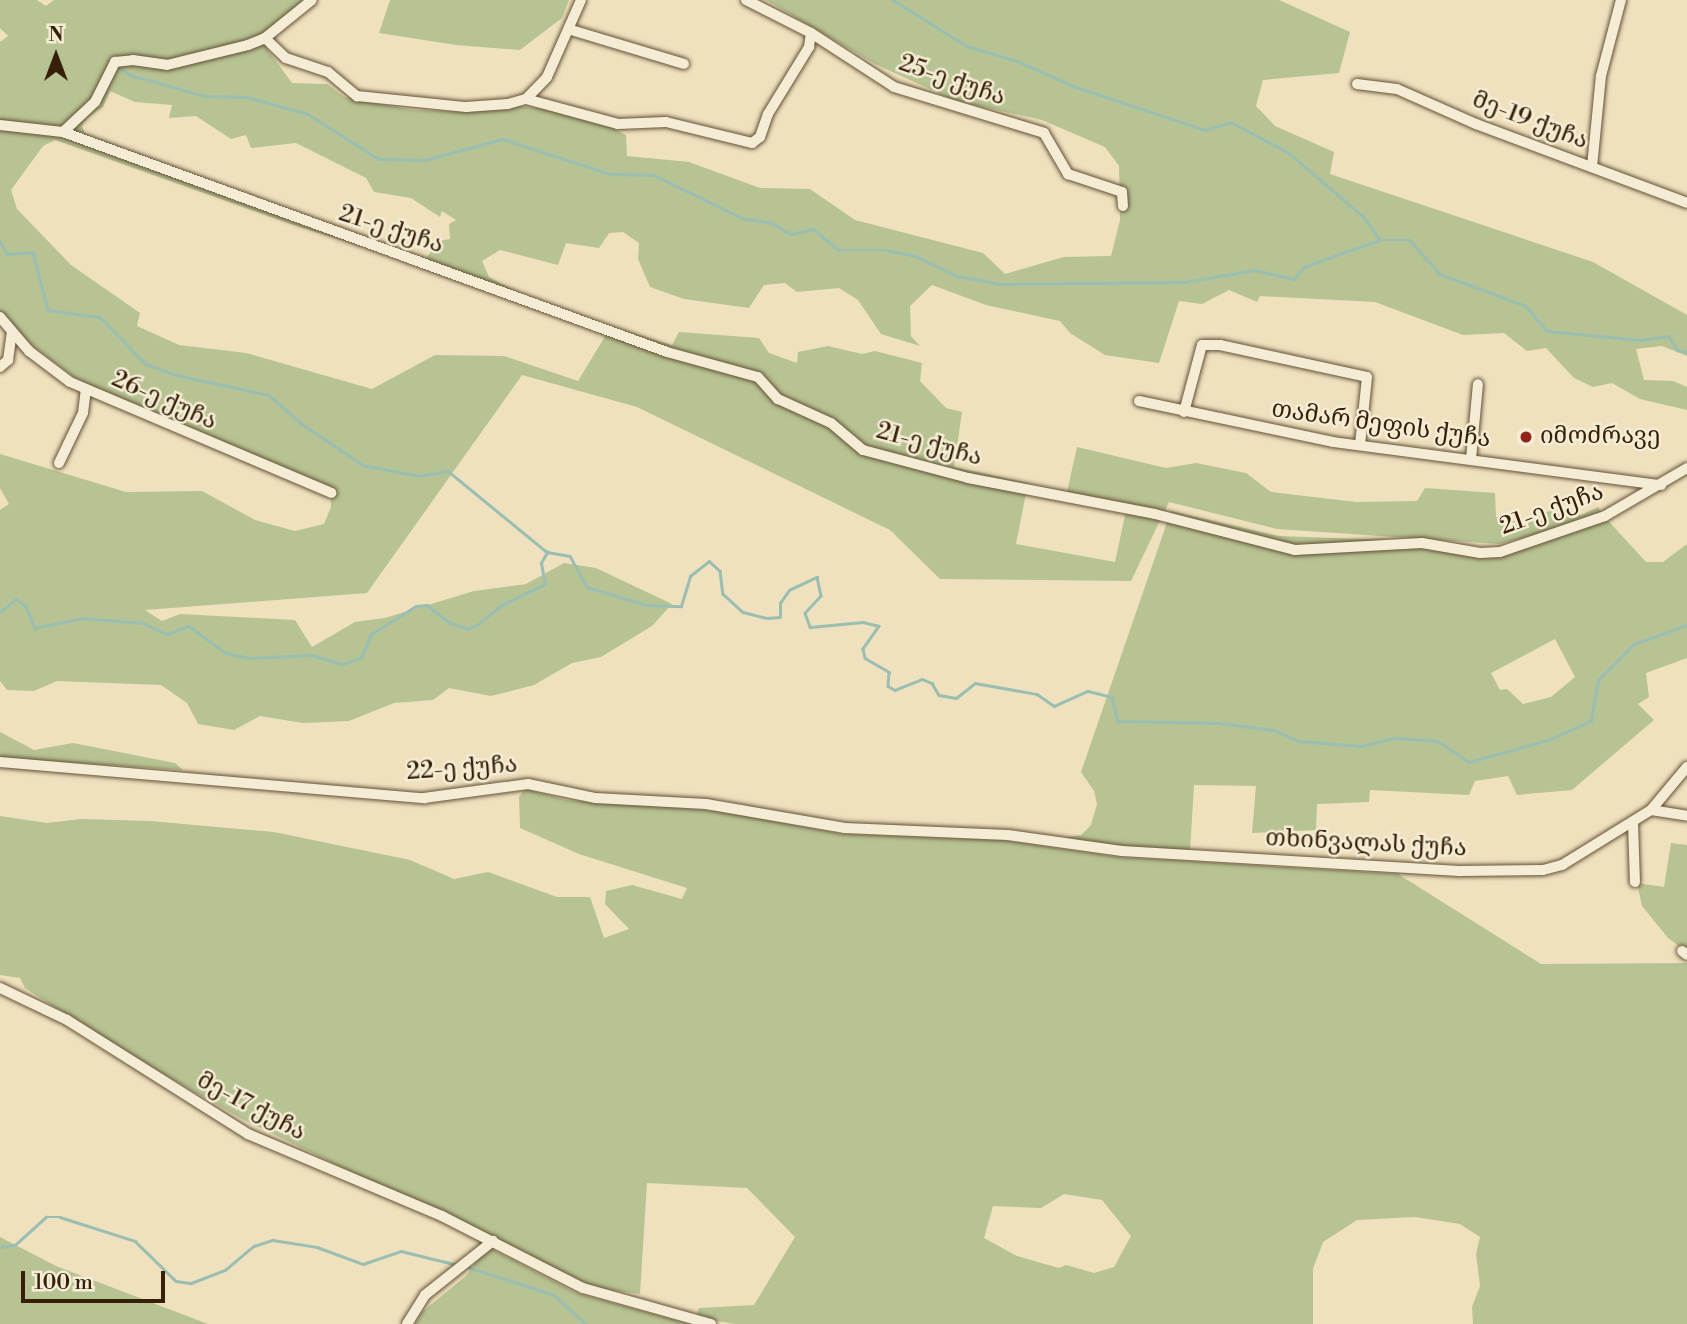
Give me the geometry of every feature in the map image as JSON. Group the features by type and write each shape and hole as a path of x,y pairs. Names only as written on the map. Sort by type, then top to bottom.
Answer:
{"street":[{"path":"63,132 95,102 115,62 187,62 265,38 312,0"},
{"path":"526,99 557,61 581,0"},
{"name":"25-ე ქუჩა","path":"746,0 811,33 894,87 1044,133 1068,174 1122,192 1123,206"},
{"path":"1592,167 1601,76 1620,0"},
{"path":"571,30 684,64"},
{"path":"265,38 286,58 328,72 357,96 466,107 526,99 618,124 666,122 752,143 760,137 768,114 809,47 811,33"},
{"name":"მე-19 ქუჩა","path":"1357,84 1397,89 1687,203"},
{"name":"21-ე ქუჩა","path":"0,125 63,132 667,352 758,377 778,398 831,423 863,450 1020,490 1155,514 1295,550 1422,543 1480,553 1500,552 1605,516 1687,468"},
{"name":"26-ე ქუჩა","path":"0,317 45,366 86,389 331,493"},
{"path":"0,367 8,360 12,333"},
{"path":"1184,412 1202,345 1220,345 1367,377 1360,445"},
{"path":"1471,459 1478,384"},
{"path":"59,463 83,413 86,389"},
{"name":"თამარ მეფის ქუჩა","path":"1139,401 1360,445 1661,485"},
{"name":"22-ე ქუჩა","path":"0,762 424,798 528,784 595,798 706,804 845,828 1008,835"},
{"name":"თხინვალას ქუჩა","path":"1008,835 1122,851 1459,872 1543,870 1562,865 1614,829 1633,823 1651,810 1687,767"},
{"path":"1651,810 1687,816"},
{"path":"1633,823 1635,882"},
{"name":"მე-17 ქუჩა","path":"0,988 67,1020 248,1135 493,1241 583,1288 711,1324"},
{"path":"407,1324 425,1295 493,1241"}],"green space":[{"path":"0,0 37,0 46,6 54,0 318,0 262,42 292,83 327,84 344,97 412,110 467,112 516,106 582,113 626,135 627,156 689,162 760,188 810,189 855,220 983,253 1005,274 1064,257 1111,256 1120,220 1119,166 1105,147 1042,120 956,101 875,64 766,0 1279,0 1350,32 1339,73 1263,80 1256,106 1275,126 1334,152 1330,174 1593,262 1687,315 1687,356 1662,346 1636,349 1644,380 1673,381 1687,387 1687,410 1640,399 1612,383 1593,387 1574,378 1546,348 1527,351 1504,333 1463,335 1375,302 1260,296 1257,302 1229,290 1202,304 1179,301 1159,363 1105,355 1070,333 1060,321 986,305 932,285 910,306 911,336 920,346 881,334 858,300 839,288 797,292 785,283 764,285 749,308 684,299 650,287 638,259 639,243 623,232 609,233 599,248 566,243 558,265 500,250 482,261 489,277 541,305 672,345 679,332 759,338 769,353 797,363 798,352 828,346 862,354 875,351 922,363 920,381 946,408 962,412 954,467 1028,483 1016,544 1115,562 1127,506 1067,492 1077,447 1166,468 1196,463 1246,473 1271,492 1356,502 1417,501 1425,488 1495,493 1496,517 1515,521 1557,509 1581,515 1598,507 1601,512 1645,489 1602,514 1646,562 1663,562 1687,544 1687,658 1646,673 1649,697 1638,704 1654,720 1572,790 1517,795 1508,776 1475,781 1469,795 1370,790 1369,802 1317,804 1316,830 1252,833 1256,786 1194,785 1190,851 1049,840 1081,835 1091,825 1097,804 1094,791 1081,772 1171,511 1279,536 1448,542 1500,551 1537,534 1499,544 1277,529 1169,502 1131,581 940,579 890,530 637,407 522,375 367,593 145,610 162,621 180,614 295,620 312,647 355,622 385,618 474,591 526,584 564,563 596,568 672,604 652,626 601,657 572,663 534,685 491,696 449,688 433,700 394,703 349,721 303,723 260,716 234,730 198,724 187,703 161,685 57,681 34,691 7,690 0,681 0,510 9,504 0,488 0,454 126,492 202,491 255,520 295,531 324,524 331,507 330,489 189,434 74,377 20,336 0,311 0,42 8,36 0,28","holes":["110,91 135,102 172,105 169,118 196,116 231,139 246,135 251,148 296,143 366,178 374,192 411,198 440,217 442,211 456,220 449,224 450,239 439,241 425,260 85,134 82,126 87,118 103,107","55,140 293,225 474,281 607,333 578,381 504,356 435,355 372,389 246,353 179,345 137,326 140,313 71,265 17,209 11,190 43,146","1555,639 1575,677 1551,697 1523,704 1507,689 1500,690 1491,673"]},
{"path":"390,0 569,0 562,18 520,50 456,45 379,33"},
{"path":"0,732 34,750 73,743 175,763 183,770 0,758"},
{"path":"525,789 566,800 720,811 842,834 1001,840 1118,857 1398,874 1541,964 1687,963 1687,1324 1473,1324 1472,1307 1480,1286 1476,1254 1480,1237 1460,1224 1415,1217 1357,1220 1323,1242 1313,1269 1313,1324 734,1324 696,1317 699,1308 754,1305 795,1237 747,1188 647,1183 640,1294 589,1287 242,1119 123,1051 25,988 20,978 0,975 0,816 47,823 81,819 150,821 274,832 410,860 454,879 488,872 557,897 590,897 604,938 629,929 605,904 606,891 632,885 682,899 687,888 579,854 520,828 519,797","holes":["1064,1194 1102,1200 1131,1236 1114,1267 1094,1273 1066,1265 1059,1268 1017,1256 984,1238 993,1206 1041,1208"]},
{"path":"1671,843 1687,845 1687,952 1668,938 1642,906 1637,883 1664,887"},
{"path":"0,1237 56,1266 208,1324 0,1324"},
{"path":"487,1247 576,1293 689,1324 415,1324 422,1312 466,1276"}],"waterway":[{"path":"893,0 967,46 1017,61 1076,87 1205,130 1231,122 1289,153 1364,217 1380,240"},
{"path":"118,66 130,75 205,96 247,97 308,114 379,159 425,160 503,139 610,174 654,175 742,218 772,223 791,234 813,229 839,250 887,250 915,256 957,276 1002,284 1185,282 1255,270 1294,279 1304,267 1380,240 1410,240 1440,274 1526,306 1547,331 1641,340 1669,336 1677,350 1687,352"},
{"path":"0,241 7,254 33,252 48,310 100,317 146,364 176,375 269,395 302,424 363,465 419,476 448,471 547,552"},
{"path":"0,612 16,599 26,606 35,628 83,618 143,623 167,634 189,626 226,653 250,658 312,655 342,664 361,658 371,634 416,606 427,605 449,622 468,629 477,625 502,605 545,584 541,563 547,552 570,556 587,587 647,605 681,606 690,576 709,561 720,571 723,594 743,612 767,618 780,617 780,603 789,590 817,577 821,596 805,613 810,627 863,622 879,626 863,649 865,658 889,672 888,686 895,690 922,679 932,683 939,695 956,698 975,683 1037,694 1054,706 1088,691 1112,697 1118,721 1218,723 1274,730 1299,741 1361,746 1394,738 1438,741 1469,762 1551,739 1591,721 1598,680 1634,644 1687,625"},
{"path":"0,1247 15,1245 46,1217 60,1217 135,1241 176,1281 191,1283 225,1270 254,1246 273,1240 317,1247 363,1264 401,1251 454,1264"},
{"path":"468,1267 554,1295 586,1324"}],"place":[{"name":"იმოძრავე","path":"1526,437"}]}
